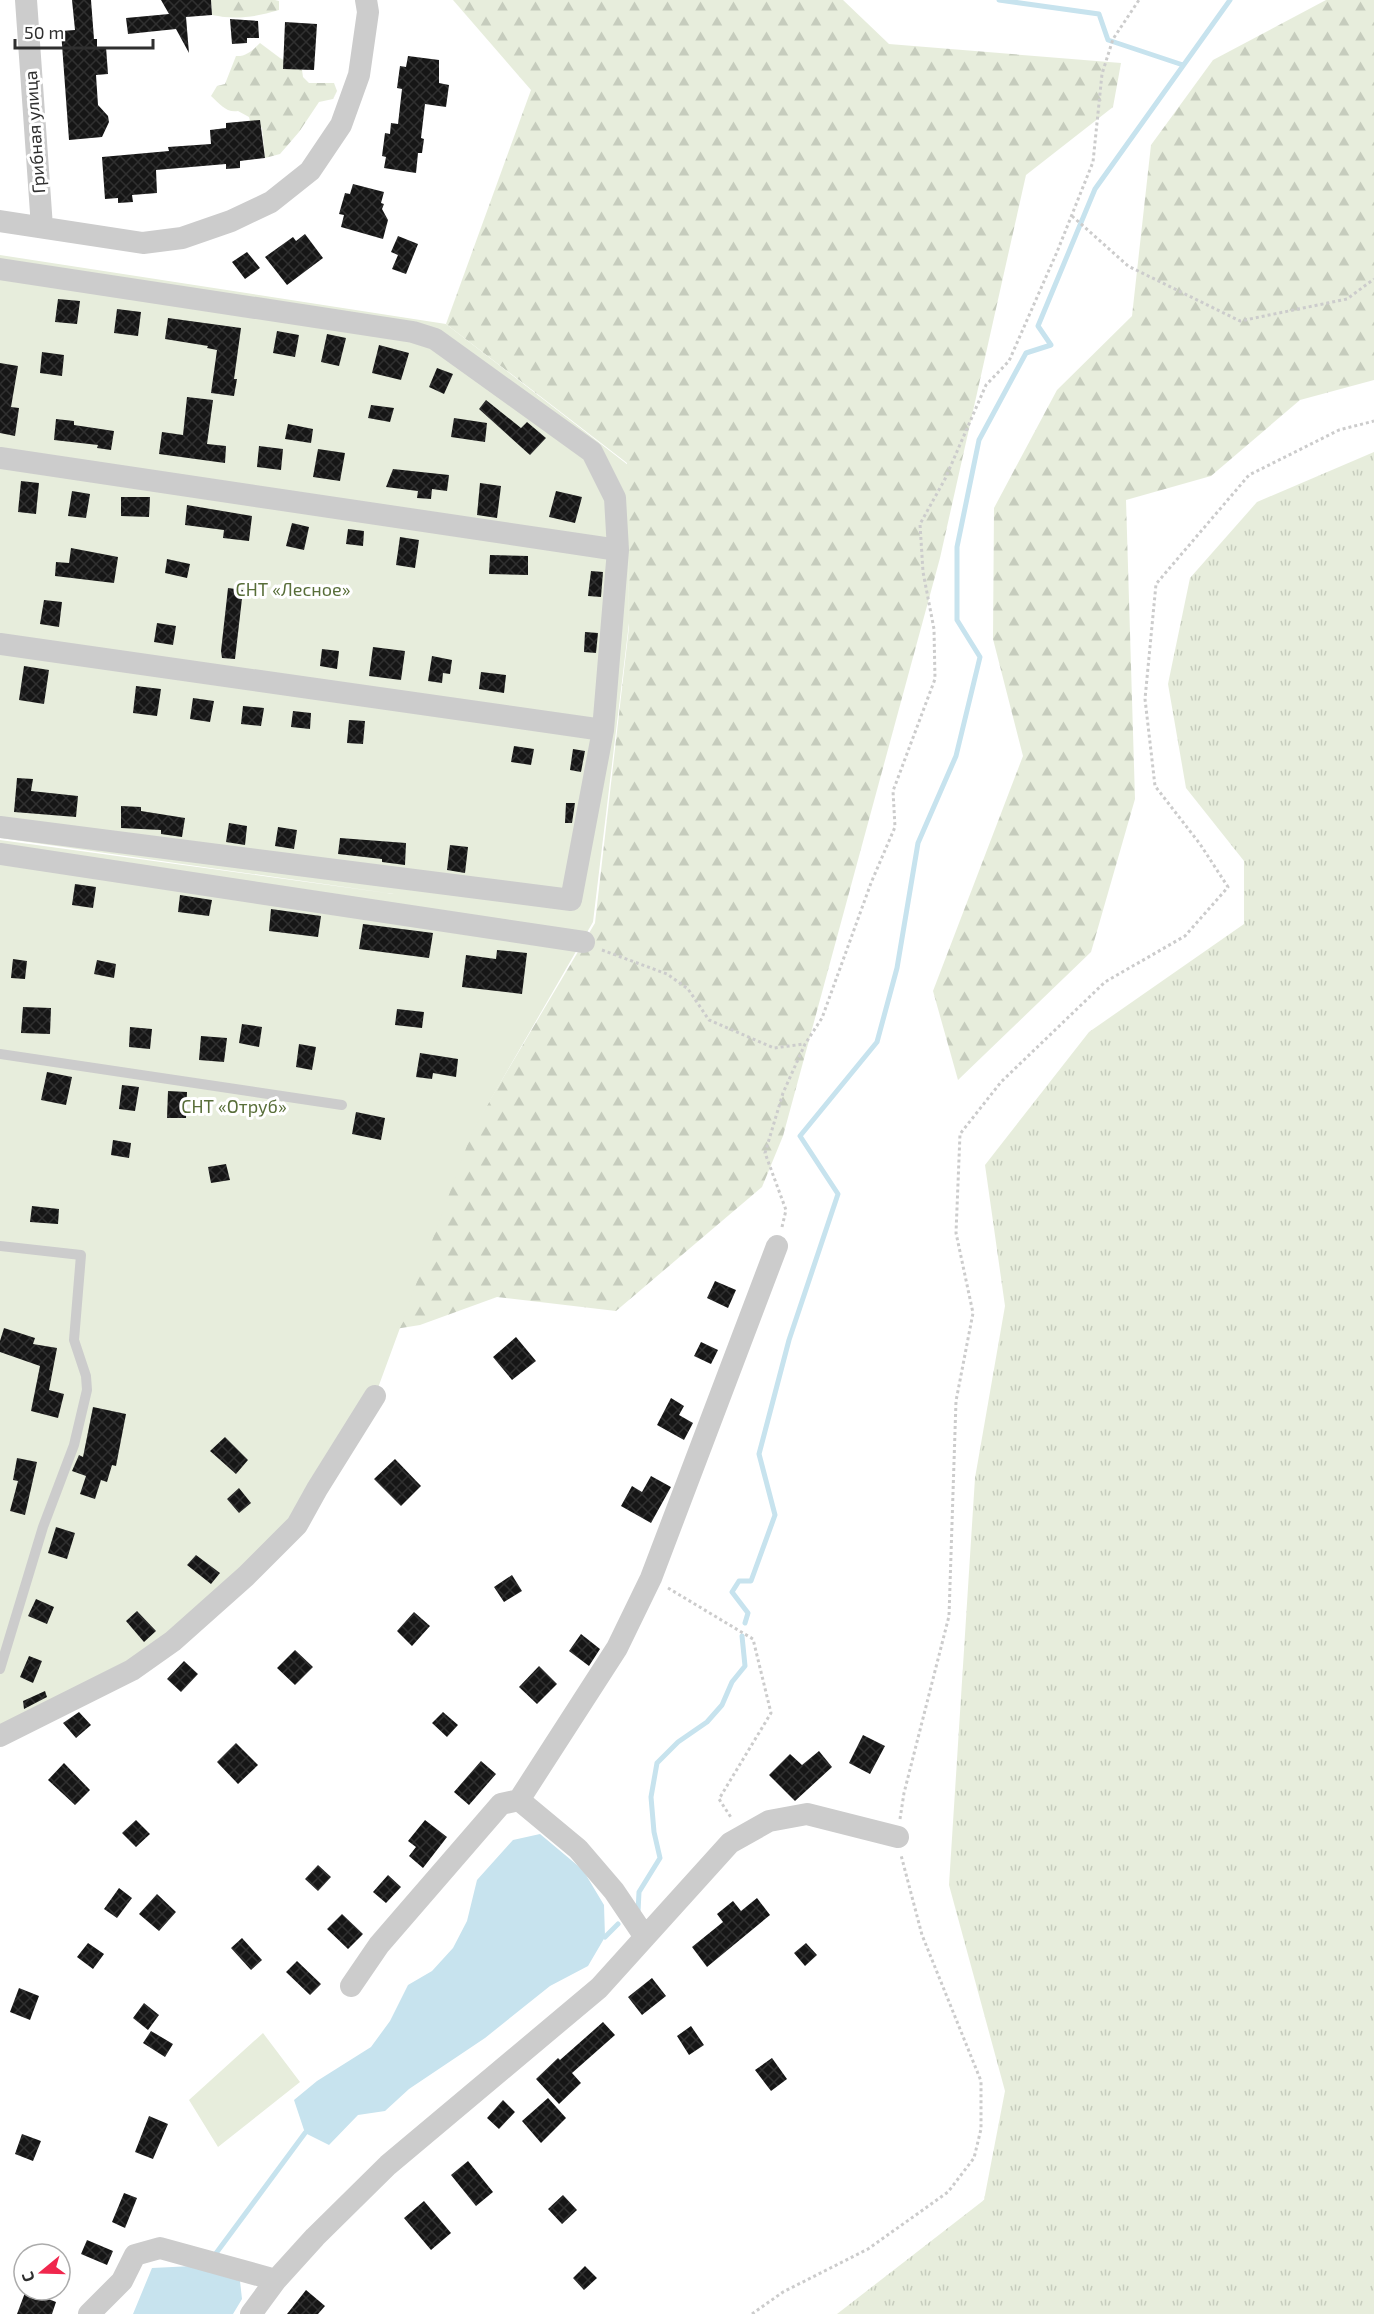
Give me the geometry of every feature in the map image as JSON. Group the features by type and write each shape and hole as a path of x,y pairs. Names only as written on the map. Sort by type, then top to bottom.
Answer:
{"street":[{"name":"Грибная улица","path":"26,0 42,228"},
{"path":"0,221 143,243 182,238 231,221 271,202 310,171 341,125 358,75 368,12 366,0"},
{"path":"0,268 413,332 435,339 592,453 615,498 618,550 603,730 571,900 0,827"},
{"path":"0,458 618,550"},
{"path":"0,644 603,730"},
{"path":"0,854 584,942"},
{"path":"351,1986 379,1945 501,1804 519,1800 617,1648 651,1578 777,1246"},
{"path":"0,1736 132,1670 173,1641 246,1576 297,1525 375,1396"},
{"path":"519,1800 578,1849 614,1891 645,1937"},
{"path":"251,2314 276,2280 315,2237 388,2165 599,1988 730,1843 742,1834 769,1821 807,1814 898,1837"},
{"path":"89,2314 122,2281 135,2255 160,2248 276,2280"}],"lane":[{"path":"0,1053 342,1105"},
{"path":"0,1246 81,1255 74,1340 86,1376 87,1390 74,1445 43,1527 0,1670"}],"path":[{"path":"777,1246 786,1210 765,1153 783,1093 805,1044 822,1018 871,883 895,827 893,791 935,680 934,628 922,572 920,524 945,479 986,385 1009,362 1072,216 1093,162 1102,74 1111,44 1139,0"},
{"path":"1072,216 1128,266 1240,321 1347,299 1374,279"},
{"path":"752,2314 783,2292 868,2249 948,2192 974,2158 981,2129 981,2081 922,1935 903,1868 898,1837 904,1793 949,1616 956,1401 973,1313 956,1233 960,1134 1001,1082 1105,982 1185,936 1228,887 1200,844 1155,786 1145,699 1156,584 1249,475 1339,430 1374,421"},
{"path":"584,942 667,974 688,989 709,1020 774,1048 805,1044"},
{"path":"651,1578 753,1639 771,1713 719,1799 742,1834"}],"green space":[{"path":"211,0 275,0 279,1 279,10 246,17 221,17 212,15"},
{"path":"453,0 843,0 889,44 1121,63 1113,107 1026,175 940,558 783,1136 762,1187 616,1311 497,1297 420,1325 203,1360 458,1154 595,923 629,627 627,463 446,324 531,90"},
{"path":"1326,0 1374,0 1374,380 1300,400 1211,476 1126,500 1135,799 1091,952 958,1080 933,991 1023,756 993,639 994,508 1057,390 1132,316 1151,145 1213,60"},
{"path":"260,43 280,58 302,70 303,77 309,83 334,83 337,91 333,99 319,102 299,132 280,154 265,158 262,128 238,111 230,111 223,107 211,96 217,86 225,84 236,56 246,54"},
{"path":"0,255 446,324 628,465 629,623 593,922 472,1132 375,1396 317,1489 173,1641 0,1743 0,840 394,894 0,838"},
{"path":"1374,452 1374,2314 837,2314 984,2200 1005,2091 949,1885 975,1478 1005,1306 985,1165 1089,1032 1244,924 1244,861 1186,788 1168,684 1190,578 1257,502"},
{"path":"263,2033 300,2082 218,2147 189,2100"}],"water":[{"path":"540,1834 583,1870 604,1905 605,1937 588,1966 550,1986 485,2038 409,2089 385,2111 358,2115 329,2145 305,2133 294,2100 317,2081 371,2047 390,2021 408,1985 432,1971 453,1948 467,1921 477,1880 513,1840"},
{"path":"193,2266 240,2281 242,2299 233,2314 133,2314 152,2268"}],"building":[{"path":"72,0 91,0 94,39 97,39 97,48 106,47 108,74 96,75 98,105 108,116 109,122 102,137 69,140 61,31 75,30"},
{"path":"161,0 211,0 212,15 186,17 189,53 176,29 128,34 126,18 169,14"},
{"path":"230,19 258,21 259,38 247,38 247,43 232,44"},
{"path":"285,22 317,24 314,70 283,69"},
{"path":"408,56 439,60 439,83 449,85 446,107 425,104 421,138 424,139 422,153 418,153 416,173 384,168 386,157 382,156 385,133 390,134 391,123 398,124 402,89 397,88 400,66 406,67"},
{"path":"260,120 265,158 240,161 240,168 226,169 226,164 156,170 157,193 132,195 133,202 118,203 118,198 105,199 102,157 169,151 168,147 211,144 210,130 226,128 226,123"},
{"path":"353,184 384,192 381,203 384,204 382,209 388,220 383,239 341,227 344,215 339,214 345,193 350,194"},
{"path":"305,234 323,258 287,285 265,257 293,237 296,241"},
{"path":"398,236 418,244 406,274 392,269 398,255 391,252"},
{"path":"247,252 260,268 245,279 232,262"},
{"path":"58,299 80,301 77,324 55,322"},
{"path":"117,309 141,312 138,336 114,333"},
{"path":"168,318 241,328 234,396 211,393 217,350 207,348 208,346 165,339"},
{"path":"277,331 299,335 295,357 273,353"},
{"path":"327,334 346,338 339,366 321,362"},
{"path":"379,345 409,353 401,380 372,373"},
{"path":"42,352 64,355 62,376 40,373"},
{"path":"0,363 18,366 11,407 19,408 15,436 0,433"},
{"path":"437,368 453,374 444,394 429,387"},
{"path":"187,397 213,400 207,444 226,446 225,463 159,454 162,432 183,435"},
{"path":"486,400 521,428 527,422 546,438 530,455 479,409"},
{"path":"371,405 394,408 390,422 368,418"},
{"path":"454,418 487,423 485,442 451,437"},
{"path":"56,419 74,421 74,425 114,431 111,450 97,448 98,445 54,440"},
{"path":"288,424 313,429 311,443 285,439"},
{"path":"259,446 283,449 281,470 257,467"},
{"path":"318,449 345,453 340,481 313,477"},
{"path":"393,469 449,475 447,491 432,489 431,499 417,498 418,491 386,487"},
{"path":"21,481 39,483 36,514 18,512"},
{"path":"480,483 501,486 497,518 477,515"},
{"path":"72,491 90,494 86,518 68,516"},
{"path":"556,491 582,497 575,523 549,517"},
{"path":"121,497 150,497 149,517 121,516"},
{"path":"187,505 252,516 249,541 223,538 224,530 185,525"},
{"path":"292,523 309,527 304,550 286,546"},
{"path":"348,529 364,531 363,546 346,544"},
{"path":"400,537 419,540 415,568 396,565"},
{"path":"71,548 118,557 114,583 55,576 56,562 69,563"},
{"path":"490,555 528,556 528,575 489,574"},
{"path":"167,559 190,564 187,578 165,573"},
{"path":"591,571 603,572 601,597 588,596"},
{"path":"228,588 243,590 235,659 222,658 221,651"},
{"path":"44,600 62,602 59,627 40,624"},
{"path":"157,623 176,626 173,645 154,642"},
{"path":"585,632 598,633 596,653 584,652"},
{"path":"373,647 405,651 401,680 369,676"},
{"path":"322,649 339,651 337,669 320,666"},
{"path":"432,656 452,660 450,674 443,673 442,683 428,681"},
{"path":"24,666 49,670 44,704 19,700"},
{"path":"481,672 506,675 504,693 479,689"},
{"path":"136,686 161,689 157,716 133,713"},
{"path":"193,698 214,701 210,722 190,719"},
{"path":"243,706 264,708 261,726 241,724"},
{"path":"293,711 311,713 310,729 291,727"},
{"path":"349,720 365,721 363,744 347,743"},
{"path":"514,746 534,749 531,765 511,762"},
{"path":"573,749 585,751 581,772 570,770"},
{"path":"17,778 33,779 31,791 78,796 76,817 14,812"},
{"path":"566,803 575,803 572,823 565,823"},
{"path":"121,806 141,807 141,811 185,818 182,837 161,834 161,830 121,828"},
{"path":"229,823 247,826 245,845 226,842"},
{"path":"278,827 297,830 294,849 275,846"},
{"path":"340,838 406,843 405,865 382,862 382,859 338,854"},
{"path":"450,845 468,847 465,873 447,870"},
{"path":"75,884 96,887 93,908 72,905"},
{"path":"180,895 212,900 209,916 178,912"},
{"path":"271,909 321,916 318,937 269,931"},
{"path":"363,924 433,933 429,958 359,949"},
{"path":"497,950 527,953 522,994 462,987 466,955 496,959"},
{"path":"13,959 27,961 25,979 11,978"},
{"path":"97,960 116,964 114,978 94,974"},
{"path":"23,1007 51,1008 50,1034 21,1033"},
{"path":"397,1009 424,1012 422,1028 395,1025"},
{"path":"242,1024 262,1027 259,1047 239,1043"},
{"path":"130,1027 152,1029 150,1049 129,1047"},
{"path":"201,1036 227,1038 224,1062 199,1060"},
{"path":"299,1044 316,1047 312,1070 296,1067"},
{"path":"420,1053 458,1059 456,1077 433,1073 432,1079 416,1077"},
{"path":"47,1072 72,1077 66,1105 41,1100"},
{"path":"122,1085 139,1087 135,1111 119,1109"},
{"path":"168,1091 187,1092 186,1118 167,1118"},
{"path":"356,1112 385,1118 381,1140 352,1134"},
{"path":"113,1140 131,1143 129,1158 111,1155"},
{"path":"226,1164 230,1180 211,1183 208,1167"},
{"path":"32,1206 59,1209 58,1224 30,1222"},
{"path":"715,1281 736,1290 728,1308 707,1298"},
{"path":"4,1328 35,1338 33,1344 57,1348 49,1390 64,1394 58,1418 31,1411 40,1366 0,1352 0,1341"},
{"path":"516,1337 536,1361 512,1380 493,1357"},
{"path":"701,1342 718,1350 711,1364 694,1356"},
{"path":"671,1398 684,1406 679,1415 693,1423 684,1440 657,1425"},
{"path":"93,1407 126,1414 116,1466 112,1465 107,1482 101,1480 95,1499 80,1494 86,1476 72,1471 79,1455 83,1457"},
{"path":"225,1437 248,1460 236,1474 210,1451"},
{"path":"17,1458 37,1462 25,1515 10,1511 18,1481 13,1480"},
{"path":"395,1459 421,1486 401,1506 374,1479"},
{"path":"651,1476 671,1487 651,1523 621,1506 632,1486 642,1492"},
{"path":"239,1488 251,1503 239,1513 227,1499"},
{"path":"56,1527 75,1533 67,1559 48,1553"},
{"path":"196,1555 220,1573 211,1584 187,1565"},
{"path":"512,1575 522,1591 504,1602 494,1587"},
{"path":"36,1599 54,1607 47,1624 28,1616"},
{"path":"137,1611 156,1631 144,1642 126,1621"},
{"path":"414,1612 430,1626 412,1646 397,1631"},
{"path":"581,1634 600,1649 589,1666 569,1651"},
{"path":"295,1650 313,1667 295,1685 277,1668"},
{"path":"29,1656 42,1661 33,1683 20,1677"},
{"path":"184,1661 198,1674 181,1692 167,1679"},
{"path":"539,1666 557,1684 537,1704 519,1687"},
{"path":"45,1691 47,1697 24,1709 23,1701"},
{"path":"79,1712 91,1725 76,1738 63,1723"},
{"path":"443,1712 458,1725 447,1737 432,1723"},
{"path":"863,1735 885,1746 870,1774 849,1763"},
{"path":"236,1743 258,1765 238,1784 217,1762"},
{"path":"819,1751 832,1767 795,1801 769,1775 790,1754 802,1765"},
{"path":"481,1761 496,1774 469,1805 454,1792"},
{"path":"64,1763 90,1790 75,1805 48,1780"},
{"path":"136,1820 150,1834 136,1847 122,1833"},
{"path":"425,1820 447,1837 423,1868 409,1856 416,1847 408,1841"},
{"path":"318,1865 331,1877 318,1891 305,1879"},
{"path":"388,1875 401,1887 386,1903 373,1892"},
{"path":"119,1888 132,1898 117,1918 104,1909"},
{"path":"157,1894 176,1912 159,1931 139,1914"},
{"path":"757,1898 770,1915 707,1967 692,1947 723,1922 717,1914 733,1901 741,1911"},
{"path":"342,1914 363,1934 348,1949 327,1929"},
{"path":"242,1938 262,1960 251,1970 231,1948"},
{"path":"88,1943 104,1954 93,1969 77,1957"},
{"path":"806,1943 817,1955 805,1966 794,1953"},
{"path":"297,1961 321,1984 310,1995 286,1972"},
{"path":"652,1978 666,1996 642,2015 628,1997"},
{"path":"19,1988 39,1996 30,2020 10,2012"},
{"path":"144,2003 159,2015 148,2030 133,2018"},
{"path":"603,2022 615,2035 572,2073 581,2083 559,2104 536,2079"},
{"path":"691,2026 704,2045 689,2055 677,2036"},
{"path":"151,2031 173,2044 165,2057 143,2043"},
{"path":"772,2058 787,2079 771,2091 755,2070"},
{"path":"548,2098 566,2118 541,2143 522,2121"},
{"path":"503,2100 515,2112 499,2129 487,2118"},
{"path":"149,2116 168,2124 153,2159 135,2152"},
{"path":"22,2134 41,2141 33,2161 15,2154"},
{"path":"468,2161 493,2192 476,2206 451,2175"},
{"path":"124,2193 137,2198 125,2228 112,2222"},
{"path":"563,2195 577,2210 562,2224 548,2209"},
{"path":"424,2201 451,2233 431,2250 404,2218"},
{"path":"87,2240 113,2251 107,2265 81,2254"},
{"path":"585,2266 597,2278 584,2290 573,2278"},
{"path":"306,2290 325,2306 318,2314 287,2314"},
{"path":"22,2302 56,2302 52,2314 17,2314"}],"waterway":[{"path":"999,0 1099,14 1108,40 1183,65"},
{"path":"745,1623 748,1613 732,1592 739,1581 751,1581 775,1515 759,1454 789,1340 838,1194 800,1136 877,1042 897,968 918,843 956,756 980,657 957,620 957,547 979,440 1026,353 1051,345 1038,326 1095,189 1230,0"},
{"path":"638,1912 639,1892 660,1858 654,1832 651,1797 657,1763 678,1742 707,1722 722,1705 732,1682 745,1666 742,1636"},
{"path":"605,1937 618,1924"},
{"path":"214,2256 305,2133"}],"park label":[{"name":"СНТ «Лесное»","path":"293,590"},
{"name":"СНТ «Отруб»","path":"234,1107"}]}
